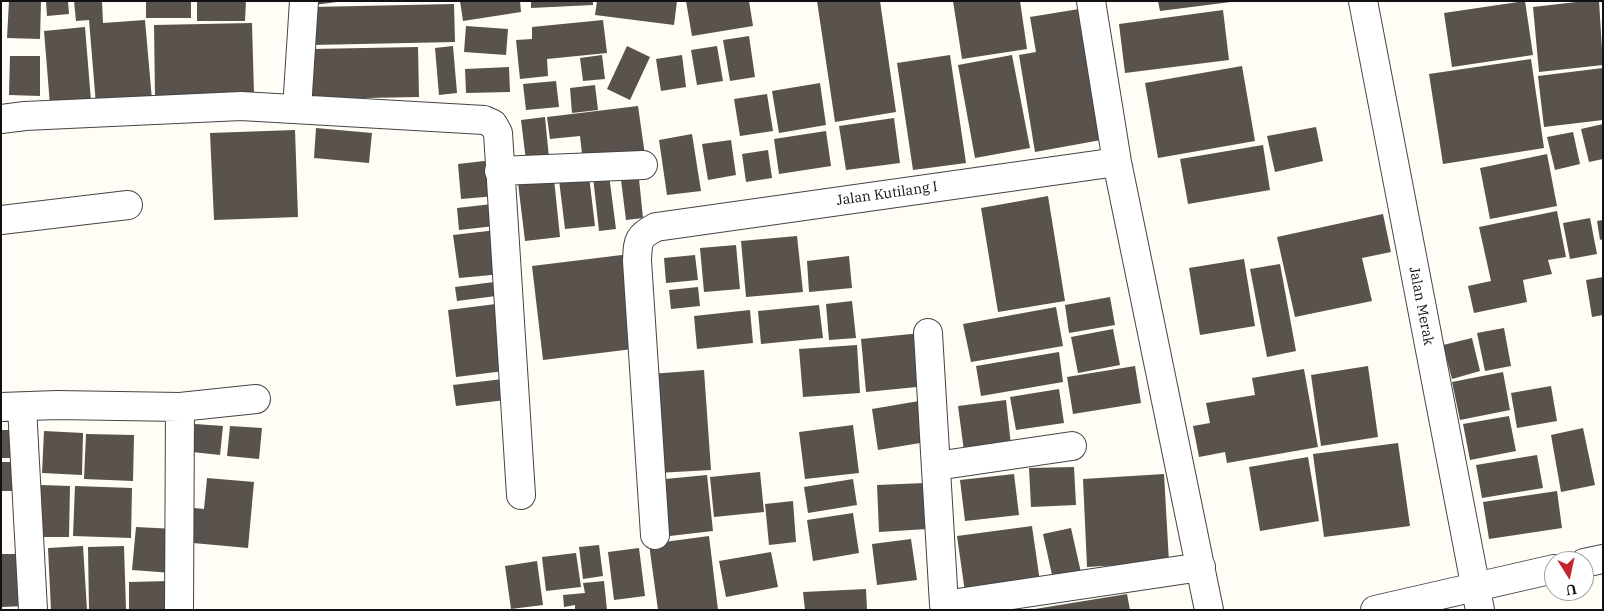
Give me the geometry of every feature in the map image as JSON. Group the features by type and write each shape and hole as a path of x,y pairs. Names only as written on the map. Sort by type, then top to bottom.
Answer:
{"street":[{"path":"297,109 304,1"},
{"path":"1091,1 1117,162 1209,610"},
{"name":"Jalan Merak","path":"1363,1 1477,598"},
{"path":"1,119 25,116 241,106 484,120 492,124 498,133 521,496"},
{"name":"Jalan Kutilang I","path":"655,535 637,261 638,241 644,233 656,227 1117,162"},
{"path":"499,171 643,165"},
{"path":"1,220 128,205"},
{"path":"928,333 944,605 1201,567"},
{"path":"33,610 12,407 57,405 180,407 256,398"},
{"path":"179,610 180,407"},
{"path":"936,466 1072,446"},
{"path":"1375,610 1477,598 1544,573"}],"building":[{"path":"9,1 41,1 40,39 7,38"},
{"path":"46,1 68,1 69,14 47,16"},
{"path":"74,1 102,1 103,23 145,20 152,100 96,105 89,20 76,21"},
{"path":"146,1 191,1 191,18 146,18"},
{"path":"197,1 246,1 245,21 197,21"},
{"path":"314,1 337,1 337,2 314,5"},
{"path":"460,1 520,1 521,12 463,21"},
{"path":"531,1 593,1 593,5 531,8"},
{"path":"597,1 677,1 674,25 595,15"},
{"path":"686,1 749,1 753,26 692,36"},
{"path":"817,1 880,1 896,112 835,122"},
{"path":"953,1 1020,1 1027,49 962,59"},
{"path":"1158,1 1231,1 1231,2 1160,11"},
{"path":"1525,1 1533,55 1452,67 1444,13"},
{"path":"1599,1 1603,65 1539,72 1533,7"},
{"path":"454,4 455,42 312,45 311,7"},
{"path":"1079,9 1101,140 1035,152 1019,55 1036,52 1030,17"},
{"path":"1223,10 1229,60 1125,73 1119,24"},
{"path":"603,20 607,53 547,59 548,76 520,79 516,40 532,39 532,27"},
{"path":"252,23 254,94 155,96 154,25"},
{"path":"466,26 508,29 506,55 464,52"},
{"path":"85,27 91,101 50,105 44,31"},
{"path":"749,36 755,77 730,81 723,40"},
{"path":"453,46 457,93 439,95 435,48"},
{"path":"627,46 650,57 630,100 607,89"},
{"path":"717,46 723,81 697,85 691,50"},
{"path":"418,47 419,97 311,99 311,49"},
{"path":"602,55 605,79 583,81 580,58"},
{"path":"682,55 686,87 661,91 656,59"},
{"path":"950,55 966,163 913,170 897,63"},
{"path":"1012,55 1030,148 975,158 958,65"},
{"path":"10,56 40,56 40,96 9,95"},
{"path":"1531,59 1544,148 1443,164 1429,74"},
{"path":"1242,66 1255,141 1158,158 1145,83"},
{"path":"509,67 510,92 466,93 465,69"},
{"path":"1603,68 1603,120 1544,127 1538,76"},
{"path":"556,81 559,107 526,110 523,84"},
{"path":"820,83 826,125 779,133 772,91"},
{"path":"595,85 598,110 572,113 570,88"},
{"path":"767,94 773,131 740,136 734,99"},
{"path":"638,106 645,155 583,162 580,136 550,139 547,117"},
{"path":"545,117 549,158 526,161 521,120"},
{"path":"894,118 900,163 846,170 839,126"},
{"path":"1603,124 1603,159 1589,162 1581,129"},
{"path":"1316,127 1323,161 1275,172 1267,136"},
{"path":"316,128 372,133 369,163 314,158"},
{"path":"295,130 298,217 214,220 210,133"},
{"path":"826,131 831,166 779,174 774,139"},
{"path":"1573,132 1580,164 1555,170 1547,137"},
{"path":"692,134 701,191 667,195 659,140"},
{"path":"731,140 736,175 708,180 702,144"},
{"path":"1263,145 1270,190 1188,204 1180,159"},
{"path":"768,150 772,178 746,182 742,154"},
{"path":"1547,154 1557,206 1490,219 1480,168"},
{"path":"493,160 496,196 461,199 458,164"},
{"path":"638,169 643,218 626,220 620,172"},
{"path":"609,175 616,229 599,231 593,177"},
{"path":"589,176 595,226 565,229 559,180"},
{"path":"554,179 560,237 525,241 518,183"},
{"path":"1048,196 1065,301 998,312 981,208"},
{"path":"492,204 495,226 459,230 457,208"},
{"path":"1557,211 1566,257 1548,260 1552,274 1523,280 1527,302 1474,313 1468,286 1491,281 1479,227"},
{"path":"1383,214 1391,252 1362,258 1372,301 1295,317 1277,237"},
{"path":"1590,218 1597,254 1570,259 1563,223"},
{"path":"1603,220 1603,239 1600,240 1597,221"},
{"path":"497,230 502,274 459,278 453,235"},
{"path":"797,236 803,292 746,297 741,241"},
{"path":"736,245 740,289 704,292 700,248"},
{"path":"630,254 641,348 543,360 532,266"},
{"path":"695,255 698,280 666,283 664,258"},
{"path":"849,256 852,288 809,292 807,261"},
{"path":"1244,259 1255,326 1200,335 1189,268"},
{"path":"1280,264 1296,351 1267,357 1250,269"},
{"path":"1603,277 1603,315 1592,317 1586,280"},
{"path":"502,281 504,295 457,301 455,287"},
{"path":"698,287 700,306 671,309 669,290"},
{"path":"1110,297 1115,325 1069,333 1065,305"},
{"path":"852,301 856,338 829,340 826,304"},
{"path":"504,303 512,370 456,377 448,310"},
{"path":"819,305 823,338 761,344 758,311"},
{"path":"1056,307 1063,346 971,362 963,324"},
{"path":"750,310 753,343 697,349 694,316"},
{"path":"1504,328 1511,366 1485,371 1477,333"},
{"path":"1113,329 1120,365 1078,373 1071,337"},
{"path":"921,333 927,386 866,392 861,339"},
{"path":"1472,338 1480,371 1452,379 1443,345"},
{"path":"857,345 860,393 803,397 799,349"},
{"path":"1059,352 1063,382 981,396 976,366"},
{"path":"1135,366 1141,403 1073,414 1067,377"},
{"path":"1368,366 1378,437 1321,446 1311,375"},
{"path":"1304,369 1318,447 1227,463 1225,452 1199,457 1193,426 1210,423 1206,403 1255,395 1252,378"},
{"path":"704,370 711,470 657,473 650,374"},
{"path":"1503,372 1510,410 1460,420 1452,382"},
{"path":"511,378 514,399 456,406 453,385"},
{"path":"1551,386 1557,421 1517,428 1511,393"},
{"path":"1059,389 1064,423 1016,430 1010,397"},
{"path":"1006,400 1011,445 964,451 958,406"},
{"path":"919,401 926,442 878,450 872,409"},
{"path":"1509,416 1516,451 1470,460 1463,424"},
{"path":"195,424 223,426 220,455 192,452"},
{"path":"853,425 859,473 805,479 799,432"},
{"path":"230,426 262,428 259,459 227,456"},
{"path":"1583,428 1595,485 1561,492 1551,435"},
{"path":"1,430 20,430 19,458 1,458"},
{"path":"44,431 83,433 82,475 42,473"},
{"path":"86,434 134,435 133,481 84,479"},
{"path":"1398,443 1410,526 1324,537 1313,454"},
{"path":"1537,455 1543,488 1482,498 1476,465"},
{"path":"1308,457 1319,521 1260,531 1249,467"},
{"path":"1,462 18,462 17,491 1,491"},
{"path":"1074,467 1076,505 1031,507 1029,468"},
{"path":"760,472 764,512 714,517 710,477"},
{"path":"1014,474 1019,515 965,521 960,480"},
{"path":"1164,474 1169,562 1087,567 1083,479"},
{"path":"707,475 713,531 661,537 655,480"},
{"path":"207,478 254,482 248,548 182,542 185,507 204,509"},
{"path":"853,479 857,505 808,513 804,487"},
{"path":"925,483 927,529 879,532 877,485"},
{"path":"41,485 70,486 69,537 40,537"},
{"path":"75,486 132,488 131,538 73,536"},
{"path":"1557,491 1562,528 1489,539 1483,502"},
{"path":"793,501 796,542 769,545 765,504"},
{"path":"853,513 859,553 813,561 807,520"},
{"path":"1032,526 1040,582 965,592 957,536"},
{"path":"136,527 175,529 172,573 132,570"},
{"path":"1071,528 1082,577 1054,584 1043,534"},
{"path":"709,536 718,610 658,610 649,544"},
{"path":"911,539 917,580 877,585 872,544"},
{"path":"599,545 603,576 583,579 579,547"},
{"path":"83,546 87,610 51,610 48,548"},
{"path":"124,546 126,610 89,610 88,547"},
{"path":"639,548 645,596 614,600 608,552"},
{"path":"771,552 778,587 726,597 719,561"},
{"path":"576,553 581,587 546,591 542,557"},
{"path":"1,554 24,554 26,606 1,607"},
{"path":"537,561 543,605 511,609 505,566"},
{"path":"170,581 170,610 129,610 129,582"},
{"path":"604,581 607,610 575,610 575,605 564,607 563,595 585,593 583,583"},
{"path":"866,589 867,610 805,610 803,592"},
{"path":"1127,594 1130,610 1035,610 1035,609"}]}
